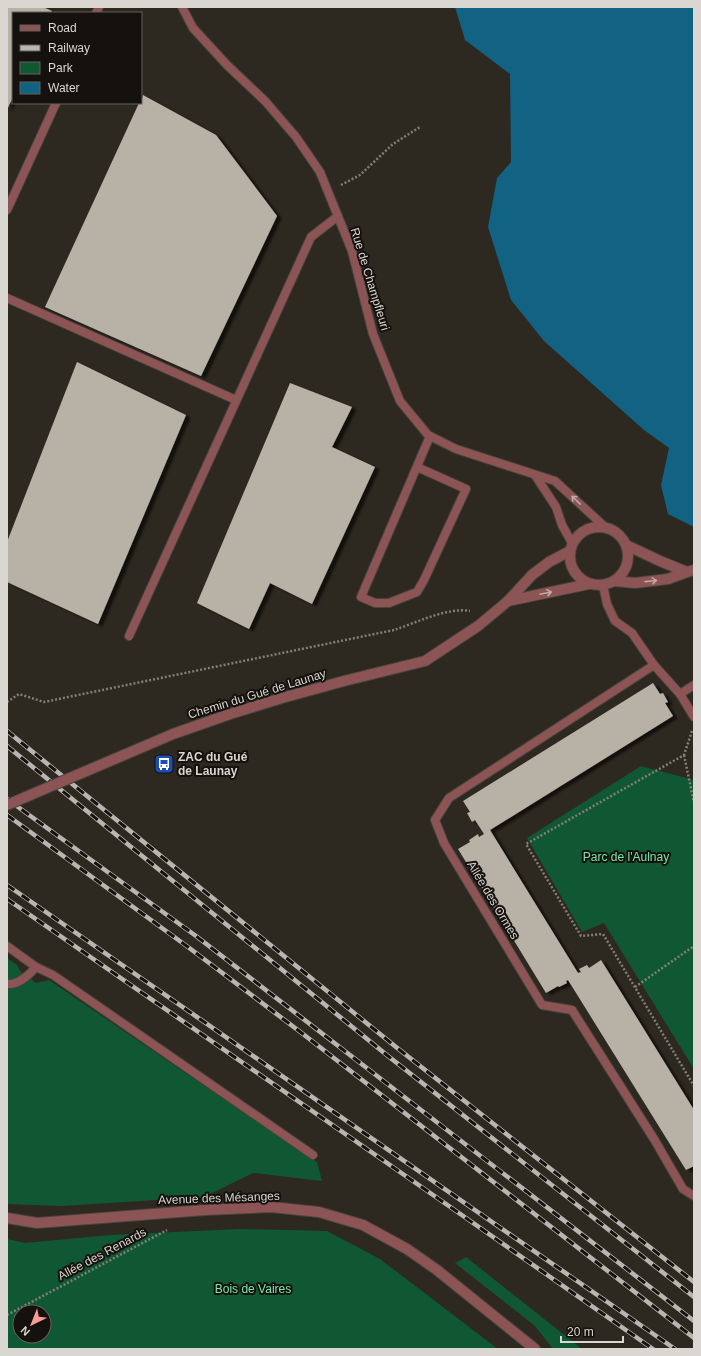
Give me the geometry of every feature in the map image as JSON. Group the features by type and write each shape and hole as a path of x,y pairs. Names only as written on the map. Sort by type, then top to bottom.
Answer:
{"street":[{"path":"597,526 614,530 626,545 628,554 627,564 624,570 615,580 603,585 589,584 582,580 572,567 570,559 571,547 577,536 589,528 597,526"},
{"path":"626,545 660,561 690,571"},
{"name":"Chemin du Gué de Launay","path":"7,804 173,734 230,714 344,681 425,661 478,626 508,601 532,575 571,547"},
{"path":"615,580 635,583 668,579 690,571"},
{"name":"Chemin du Gué de Launay","path":"508,601 589,584"},
{"name":"Avenue des Mésanges","path":"7,1218 37,1223 205,1210 271,1207 318,1212 363,1225 407,1249 436,1270 535,1349"}],"lane":[{"name":"Rue de Champfleuri","path":"182,7 193,28 209,47 265,101 296,138 320,172 352,251 373,334 400,401 428,435 456,449 555,481 605,527"},
{"path":"7,210 56,104"},
{"path":"129,636 311,236 338,216"},
{"path":"7,298 236,400"},
{"path":"417,467 466,489 417,592 389,602 375,603 361,597 430,436"},
{"path":"535,475 556,507 571,547"},
{"path":"603,585 606,604 615,621 632,633 654,665 680,694 694,717"},
{"name":"Allée des Ormes","path":"654,665 449,798 435,820 444,843 542,1005 572,1010 654,1139 683,1189 694,1196"},
{"path":"680,694 694,685"},
{"path":"7,946 36,967 53,975 313,1155"},
{"path":"7,984 12,984 28,976 36,967"}],"path":[{"path":"329,192 360,175 393,144 420,127"},
{"path":"7,702 19,694 44,702 394,630 444,613 464,610 491,615"},
{"path":"692,730 684,755 694,803"},
{"path":"684,755 526,844 581,936 603,934 694,1086"},
{"path":"635,987 694,946"},
{"name":"Allée des Renards","path":"7,1315 171,1228"}],"green space":[{"name":"Parc de l'Aulnay","path":"641,766 694,780 694,1069 604,923 582,932 527,838"},
{"path":"7,958 17,965 20,971 36,983 49,980 317,1162 322,1181 253,1173 204,1197 62,1206 7,1204"},
{"name":"Bois de Vaires","path":"239,1229 327,1231 380,1259 498,1349 7,1349 7,1239 25,1243 110,1235"},
{"path":"466,1257 582,1349 553,1349 535,1326 455,1263"}],"water":[{"path":"455,7 694,7 694,527 668,514 661,485 669,448 644,430 544,341 511,300 488,227 497,178 511,162 510,74 465,40"}],"building":[{"path":"7,7 43,7 52,12 12,12 12,99 7,110"},
{"path":"143,95 216,135 277,216 201,376 45,307 139,104 142,104"},
{"path":"77,362 186,415 98,624 7,582 7,542"},
{"path":"290,383 352,407 332,447 375,467 312,604 270,583 249,629 197,603"},
{"path":"653,683 660,694 663,693 668,702 665,703 673,716 490,830 578,973 581,972 579,969 587,965 589,968 601,960 694,1110 694,1166 686,1170 568,980 566,981 567,983 546,993 458,849 470,842 469,840 478,834 479,837 484,834 475,820 472,822 467,813 470,812 463,801"}],"railway":[{"path":"7,731 396,1047 694,1282"},
{"path":"7,746 388,1056 694,1297"},
{"path":"7,799 196,936 694,1321"},
{"path":"7,815 188,947 303,1034 694,1338"},
{"path":"7,885 675,1349"},
{"path":"7,899 653,1349"}],"place":[{"name":"ZAC du Gué de Launay","path":"164,764"}]}
